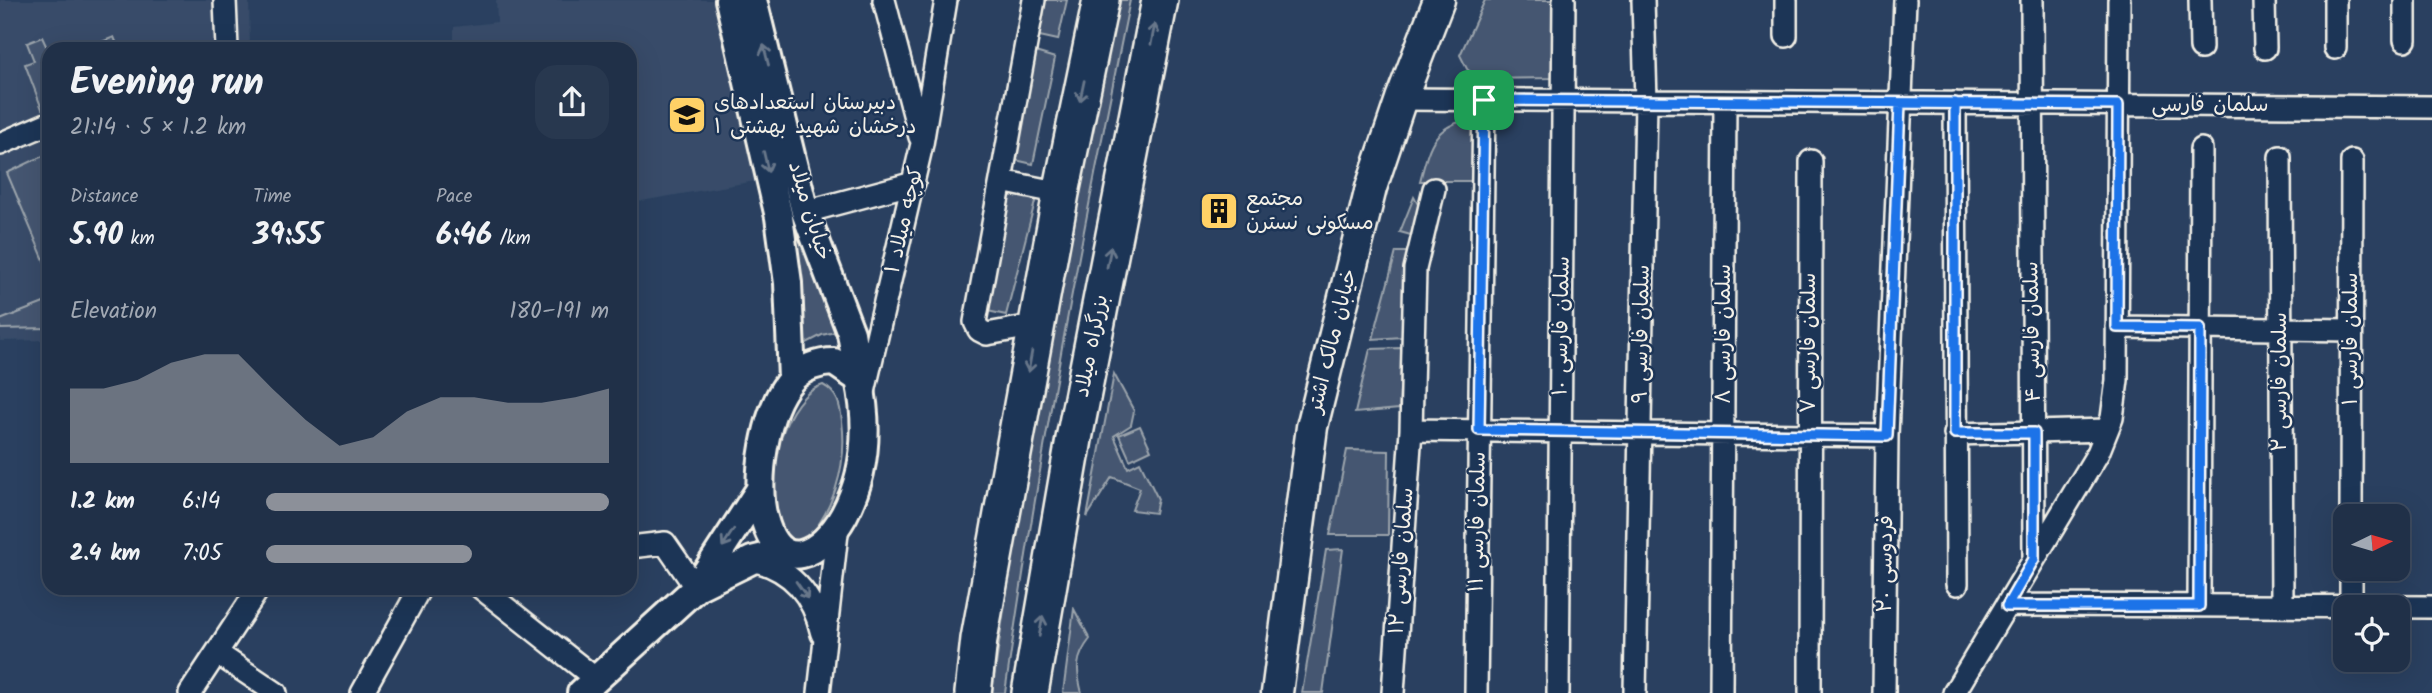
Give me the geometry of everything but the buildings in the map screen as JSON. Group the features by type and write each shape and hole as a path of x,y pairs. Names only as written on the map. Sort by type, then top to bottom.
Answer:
{"highway":[{"path":"973,693 979,639 1061,193 1101,0"},
{"name":"بزرگراه میلاد","path":"1030,693 1074,439 1160,0"}],"main road":[{"name":"خیابان مالک اشتر","path":"1277,693 1312,427 1371,188 1439,0"}],"street":[{"path":"225,0 227,42"},
{"name":"خیابان میلاد","path":"729,0 779,217 788,283 792,379"},
{"name":"خیابان میلاد","path":"696,588 752,560 785,552 794,555 813,552 824,544 838,524 859,477 865,445 866,415 845,317 805,212 753,0"},
{"path":"884,0 922,144"},
{"name":"کوچه میلاد ۱","path":"861,388 886,303 914,183 946,0"},
{"path":"1034,0 975,323 979,330 987,334 1037,325"},
{"name":"سلمان فارسی ۱۰","path":"1558,693 1564,0"},
{"name":"سلمان فارسی ۹","path":"1635,693 1646,101 1643,0"},
{"path":"1786,0 1786,36"},
{"name":"فردوسی ۲۰","path":"1884,693 1887,436 1905,0"},
{"name":"سلمان فارسی ۴","path":"2032,0 2030,104 2034,559"},
{"path":"1954,693 2098,453 2110,424 2117,380 2119,0"},
{"path":"2200,0 2201,48"},
{"path":"2264,0 2265,48"},
{"path":"2335,0 2335,48"},
{"path":"2405,0 2405,40"},
{"name":"سلمان فارسی","path":"1401,99 2432,107"},
{"name":"سلمان فارسی ۱۱","path":"1476,693 1484,100"},
{"name":"سلمان فارسی ۸","path":"1721,693 1725,102"},
{"path":"1955,103 1957,584"},
{"path":"0,144 42,126"},
{"path":"2199,606 2201,149"},
{"name":"سلمان فارسی ۲","path":"2280,157 2282,606"},
{"name":"سلمان فارسی ۷","path":"1810,693 1811,161"},
{"name":"سلمان فارسی ۱","path":"2351,504 2352,161"},
{"path":"1001,181 1061,193"},
{"path":"805,212 914,183"},
{"name":"سلمان فارسی ۱۲","path":"1393,693 1412,430 1415,269 1434,189"},
{"path":"845,317 869,320 877,317 886,303"},
{"path":"2117,327 2351,330"},
{"path":"785,552 767,528 760,489 761,460 768,434 792,379 819,363 834,362 861,388"},
{"path":"1955,433 2034,433 2110,424"},
{"path":"1412,430 1887,436"},
{"path":"489,595 588,686 696,588 760,489"},
{"path":"819,693 838,524"},
{"path":"637,546 665,543 696,588"},
{"path":"752,560 771,564 797,581 819,620 825,645"},
{"path":"190,693 254,595"},
{"path":"362,693 416,595"},
{"path":"2007,606 2333,607"},
{"path":"2410,607 2432,607"},
{"path":"217,653 276,693"}],"shaded area":[{"path":"0,0 249,0 250,42 42,42 42,340 0,341"},
{"name":"دبیرستان استعدادهای درخشان شهید بهشتی ۱","path":"496,0 715,0 761,180 637,202 637,42 454,42 454,27 497,22"},
{"path":"742,0 844,330 822,335 801,346"},
{"path":"1042,0 1067,0 1058,40 1035,35"},
{"path":"1116,0 1130,0 1062,346 1005,693 992,693 1048,345"},
{"path":"1485,0 1556,0 1554,78 1478,79 1467,69 1460,55"},
{"path":"42,37 44,42 42,42 42,109 25,64 34,61 27,43"},
{"path":"114,37 116,42 102,42"},
{"path":"1032,51 1055,58 1033,164 1011,159"},
{"path":"1474,118 1472,181 1420,181 1435,138 1450,126"},
{"path":"42,156 42,256 7,173"},
{"path":"1007,190 1036,198 1006,315 983,310"},
{"path":"1414,197 1421,210 1418,237 1400,232"},
{"path":"1396,252 1413,252 1403,291 1402,337 1373,339"},
{"path":"42,304 42,328 0,329 0,320"},
{"path":"1402,348 1399,409 1355,413 1370,349"},
{"path":"1114,374 1134,411 1131,425 1114,436 1128,468 1140,462 1158,499 1155,513 1132,510 1140,488 1112,477 1087,517"},
{"path":"823,385 835,396 840,410 843,455 840,472 830,504 822,519 801,546 788,545 773,509 771,494 775,457 788,420 798,404 810,392"},
{"path":"1140,426 1151,450 1130,460 1119,435"},
{"path":"1347,450 1389,451 1388,535 1330,535"},
{"path":"1343,549 1323,693 1302,693 1326,550"},
{"path":"1074,609 1090,639 1078,664 1082,693 1063,693"}],"place":[{"name":"دبیرستان استعدادهای درخشان شهید بهشتی ۱","path":"687,115"},
{"name":"مجتمع مسکونی نسترن","path":"1219,211"}],"route":[{"path":"1484,100 1479,430 1887,436 1900,103 1955,103 2118,105 2117,327 2200,328 2199,606 2007,606 2034,559 2034,433 1955,433 1955,103 1484,100"}]}
